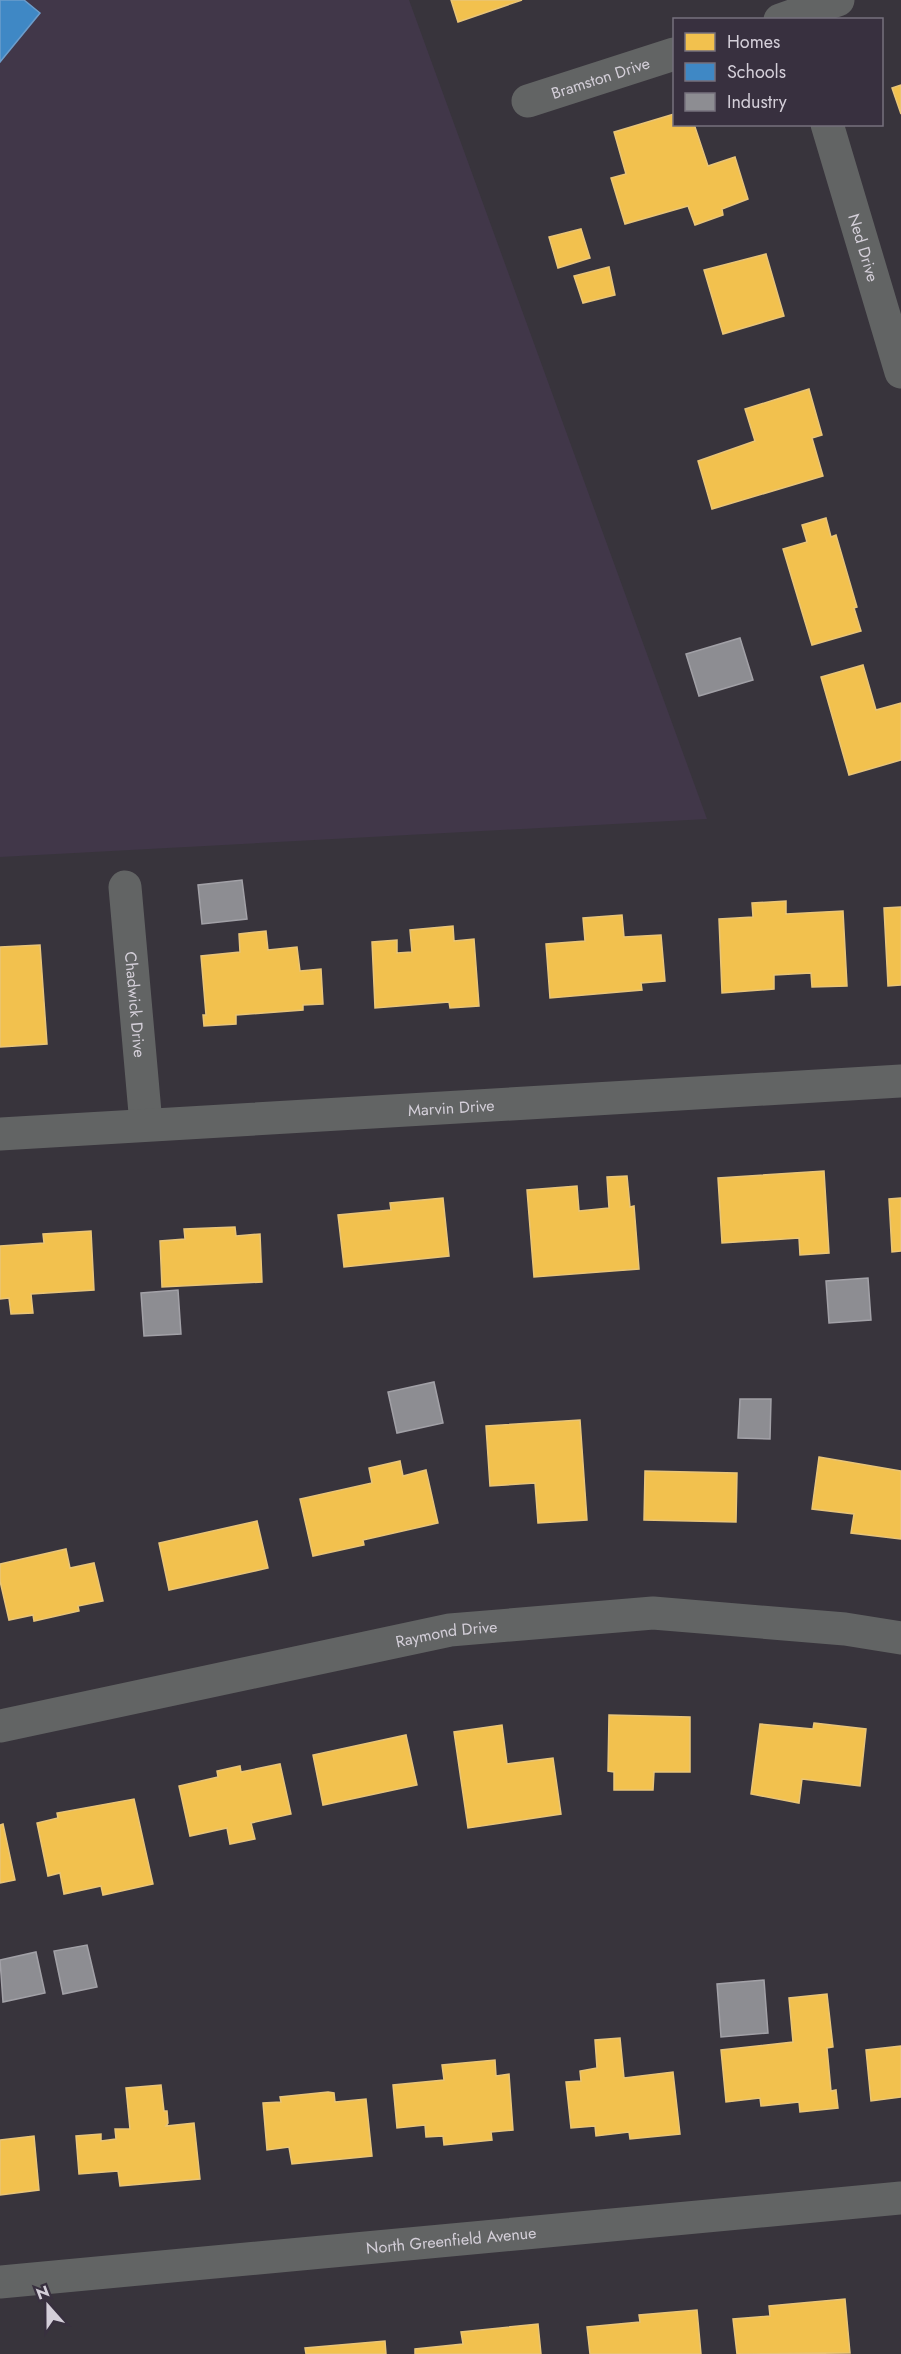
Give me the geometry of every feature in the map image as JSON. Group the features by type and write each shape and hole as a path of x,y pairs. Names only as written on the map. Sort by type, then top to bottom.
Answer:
{"street":[{"path":"790,18 838,0"},
{"name":"Bramston Drive","path":"528,101 673,55"},
{"name":"Ned Drive","path":"827,126 901,372"},
{"name":"Chadwick Drive","path":"124,887 146,1124"},
{"name":"Marvin Drive","path":"0,1134 901,1081"},
{"name":"Raymond Drive","path":"0,1726 450,1630 653,1613 845,1629 901,1638"},
{"name":"North Greenfield Avenue","path":"0,2282 901,2198"}],"shaded area":[{"path":"0,0 409,0 707,819 0,857"}],"building: Homes":[{"path":"451,0 522,0 458,22"},
{"path":"901,85 901,114 892,88"},
{"path":"673,114 673,126 695,126 708,166 735,157 748,199 722,209 723,215 695,225 688,206 625,224 611,178 626,174 614,132"},
{"path":"581,229 590,258 558,268 549,237"},
{"path":"766,254 784,316 723,334 704,270"},
{"path":"609,267 615,295 583,303 574,276"},
{"path":"809,389 822,435 812,438 823,476 712,509 698,461 755,441 745,409"},
{"path":"826,518 831,537 836,535 857,607 854,608 861,631 812,645 783,549 807,542 802,525"},
{"path":"863,665 876,710 901,703 901,760 849,775 821,677"},
{"path":"786,901 786,914 843,911 847,986 812,987 811,973 774,975 774,989 722,993 719,919 753,917 752,903"},
{"path":"901,907 901,985 888,986 884,908"},
{"path":"622,915 624,937 661,935 665,981 641,983 642,990 550,998 546,944 585,941 583,918"},
{"path":"453,926 454,941 474,939 479,1006 450,1008 449,1002 375,1008 372,942 397,940 397,953 412,952 410,930"},
{"path":"266,931 268,950 297,947 300,971 321,969 323,1004 303,1005 303,1010 236,1015 236,1024 204,1026 203,1015 206,1015 201,956 240,952 239,934"},
{"path":"40,945 47,1044 0,1047 0,947"},
{"path":"824,1171 829,1253 800,1255 799,1238 722,1243 718,1178"},
{"path":"627,1176 630,1207 634,1206 639,1269 534,1277 527,1190 577,1186 579,1211 609,1208 607,1177"},
{"path":"443,1198 449,1256 344,1267 338,1215 391,1210 390,1203"},
{"path":"901,1198 901,1251 892,1252 889,1199"},
{"path":"235,1227 236,1236 260,1234 262,1282 162,1287 160,1241 185,1239 184,1229"},
{"path":"91,1231 94,1290 31,1294 33,1313 11,1314 9,1298 0,1299 0,1246 44,1243 43,1234"},
{"path":"580,1420 587,1520 538,1523 535,1483 490,1486 486,1426"},
{"path":"819,1457 901,1471 901,1539 851,1533 854,1514 812,1509"},
{"path":"400,1461 403,1476 426,1470 438,1523 363,1540 364,1545 313,1556 300,1499 372,1483 369,1468"},
{"path":"645,1471 737,1473 736,1522 644,1520"},
{"path":"257,1521 268,1568 169,1590 159,1543"},
{"path":"66,1549 70,1568 94,1563 103,1601 78,1606 79,1611 34,1621 33,1615 9,1620 0,1581 0,1564"},
{"path":"609,1715 690,1717 690,1772 654,1772 653,1790 614,1790 614,1772 608,1771"},
{"path":"814,1723 866,1729 860,1786 802,1779 799,1803 751,1794 760,1724 813,1729"},
{"path":"502,1725 507,1764 553,1758 561,1814 468,1828 454,1732"},
{"path":"406,1735 417,1785 323,1805 313,1755"},
{"path":"280,1764 291,1814 251,1823 255,1839 230,1844 227,1828 190,1836 179,1786 218,1777 217,1771 240,1766 241,1772"},
{"path":"134,1799 153,1884 103,1895 101,1886 64,1894 60,1873 48,1876 37,1823 58,1818 57,1813"},
{"path":"3,1824 15,1880 0,1883 0,1825"},
{"path":"827,1994 833,2047 827,2048 831,2091 836,2090 838,2108 800,2112 799,2102 761,2106 760,2098 726,2102 721,2050 793,2042 789,1998"},
{"path":"620,2038 624,2078 673,2072 680,2134 630,2139 629,2132 596,2136 595,2126 571,2128 566,2082 581,2081 580,2071 597,2068 595,2040"},
{"path":"901,2046 901,2097 871,2101 866,2050"},
{"path":"495,2060 496,2076 509,2074 513,2130 491,2132 492,2140 444,2145 443,2136 426,2137 425,2125 397,2128 393,2085 444,2080 442,2065"},
{"path":"161,2085 164,2111 167,2111 166,2126 194,2123 200,2179 120,2186 118,2171 79,2174 76,2136 101,2134 101,2141 116,2139 115,2129 130,2129 126,2088"},
{"path":"334,2093 335,2102 366,2099 372,2156 292,2164 289,2147 267,2150 263,2103 281,2102 280,2097"},
{"path":"34,2136 39,2190 0,2195 0,2140"},
{"path":"845,2299 850,2353 737,2354 733,2319 770,2316 769,2306"},
{"path":"697,2310 701,2354 590,2354 587,2327 640,2322 639,2315"},
{"path":"538,2324 541,2354 415,2354 415,2349 463,2344 461,2332"},
{"path":"385,2341 386,2354 306,2354 305,2348"}],"building: Schools":[{"path":"0,0 24,0 40,13 0,62"}],"building: Industry":[{"path":"740,638 753,680 699,696 686,654"},
{"path":"242,880 247,919 202,924 198,885"},
{"path":"868,1278 871,1320 829,1323 826,1281"},
{"path":"178,1290 181,1334 144,1336 141,1293"},
{"path":"434,1382 443,1423 397,1433 388,1392"},
{"path":"740,1399 771,1399 770,1439 738,1438"},
{"path":"87,1945 97,1987 63,1994 54,1951"},
{"path":"36,1952 45,1993 3,2002 0,1960"},
{"path":"764,1980 768,2033 721,2037 717,1984"}]}
